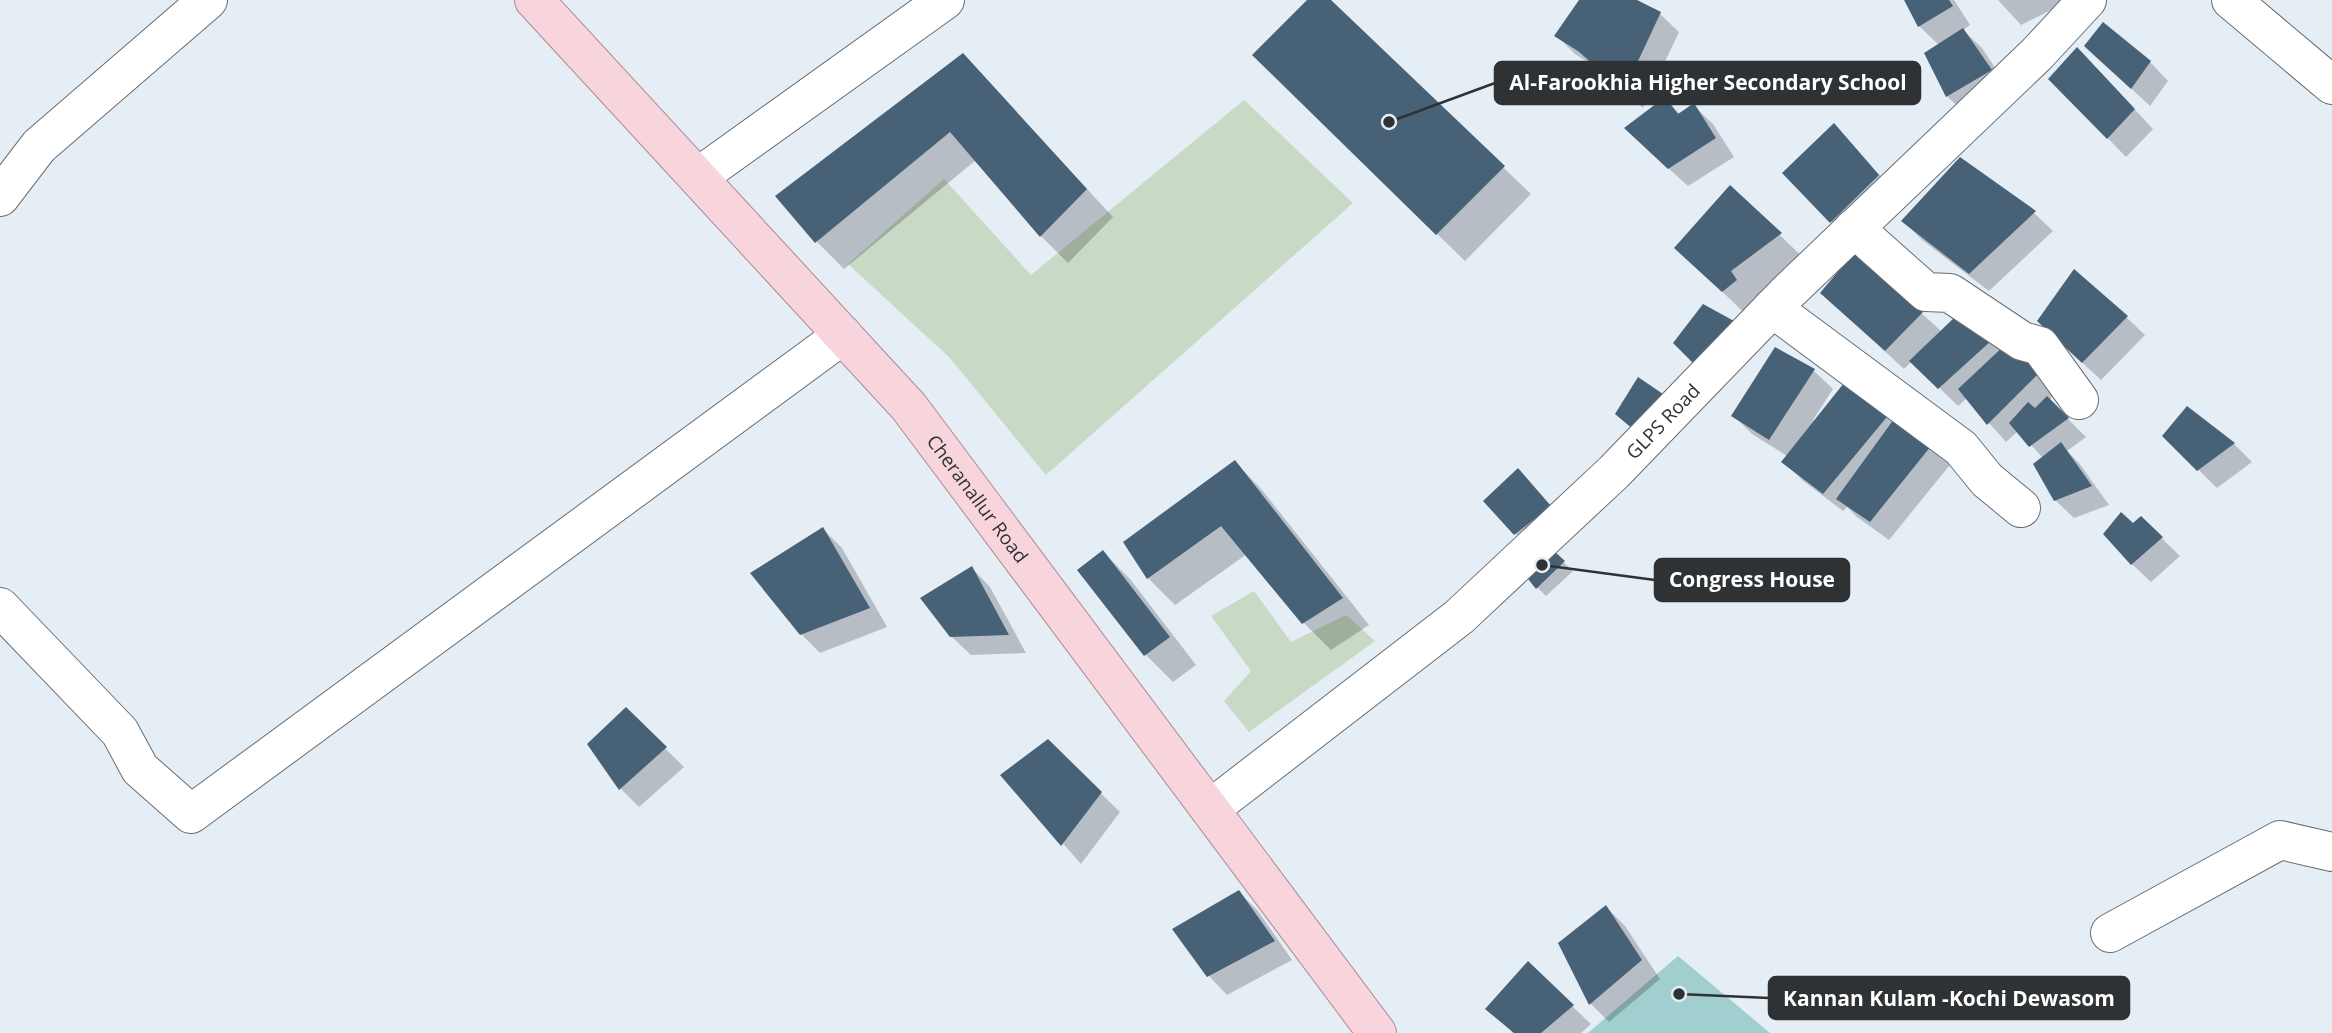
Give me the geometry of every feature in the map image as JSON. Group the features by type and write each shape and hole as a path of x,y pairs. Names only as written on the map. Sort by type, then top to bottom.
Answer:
{"main road":[{"name":"Cheranallur Road","path":"534,0 909,407 1377,1033"}],"street":[{"path":"0,197 39,146 208,0"},
{"path":"698,177 945,0"},
{"name":"GLPS Road","path":"1210,809 1459,617 1614,472 1772,308 2037,54 2087,0"},
{"path":"2231,0 2332,85"},
{"path":"1854,228 1926,292 1950,293 2022,341 2040,346 2079,400"},
{"path":"1772,308 1961,448 1987,480 2021,508"},
{"path":"0,607 120,732 140,769 191,814 843,335"},
{"path":"2110,933 2280,840 2332,852"}],"shaded area":[{"path":"1244,100 1353,203 1046,475 950,358 848,264 944,179 1031,275"},
{"path":"1254,591 1291,642 1346,615 1375,641 1249,732 1224,701 1251,671 1211,616"},
{"path":"1678,956 1770,1033 1588,1033"}],"building":[{"path":"1307,0 1331,0 1505,166 1436,235 1252,55"},
{"path":"1579,0 1637,0 1661,12 1624,91 1578,51 1554,36"},
{"path":"1904,0 1949,0 1953,6 1918,27"},
{"path":"2103,22 2151,61 2131,89 2084,46"},
{"path":"1963,28 1992,70 1946,97 1924,53"},
{"path":"2077,47 2135,109 2107,139 2048,79"},
{"path":"963,53 1087,189 1040,237 950,132 815,243 775,196"},
{"path":"1665,97 1678,114 1694,103 1716,138 1668,169 1624,128"},
{"path":"1834,123 1879,175 1830,223 1782,173"},
{"path":"1960,157 2036,211 1969,274 1901,221"},
{"path":"1730,185 1782,233 1731,271 1737,280 1722,292 1674,248"},
{"path":"1856,250 1924,311 1885,351 1820,293"},
{"path":"2074,269 2128,316 2082,363 2037,321"},
{"path":"1703,304 1734,321 1693,363 1673,343"},
{"path":"1956,316 1992,340 1938,389 1909,361"},
{"path":"2007,343 2040,372 1987,425 1958,389"},
{"path":"1775,347 1815,369 1769,440 1731,416"},
{"path":"1638,377 1663,394 1634,430 1615,414"},
{"path":"1844,383 1891,412 1823,494 1781,462"},
{"path":"2047,396 2069,418 2029,447 2009,423 2028,402 2035,408"},
{"path":"2187,406 2235,443 2197,471 2162,436"},
{"path":"1894,419 1935,441 1870,522 1836,499"},
{"path":"2061,442 2092,486 2054,501 2033,464"},
{"path":"1235,460 1343,598 1302,624 1221,526 1147,579 1123,542"},
{"path":"1518,468 1551,506 1514,535 1483,501"},
{"path":"2121,512 2133,523 2141,516 2163,537 2131,565 2103,534"},
{"path":"823,527 870,608 800,635 750,573"},
{"path":"1545,543 1565,561 1536,589 1520,569"},
{"path":"1103,550 1170,637 1144,656 1077,570"},
{"path":"972,566 1009,635 950,637 920,598"},
{"path":"626,707 667,747 619,790 587,744"},
{"path":"1048,739 1102,792 1061,846 1000,775"},
{"path":"1239,890 1275,941 1207,977 1172,929"},
{"path":"1606,905 1642,960 1589,1005 1558,943"},
{"path":"1528,961 1574,1005 1541,1033 1514,1033 1485,1009"}],"place":[{"name":"Al-Farookhia Higher Secondary School","path":"1389,122"},
{"name":"Congress House","path":"1542,565"},
{"name":"Kannan Kulam -Kochi Dewasom","path":"1679,994"}]}
